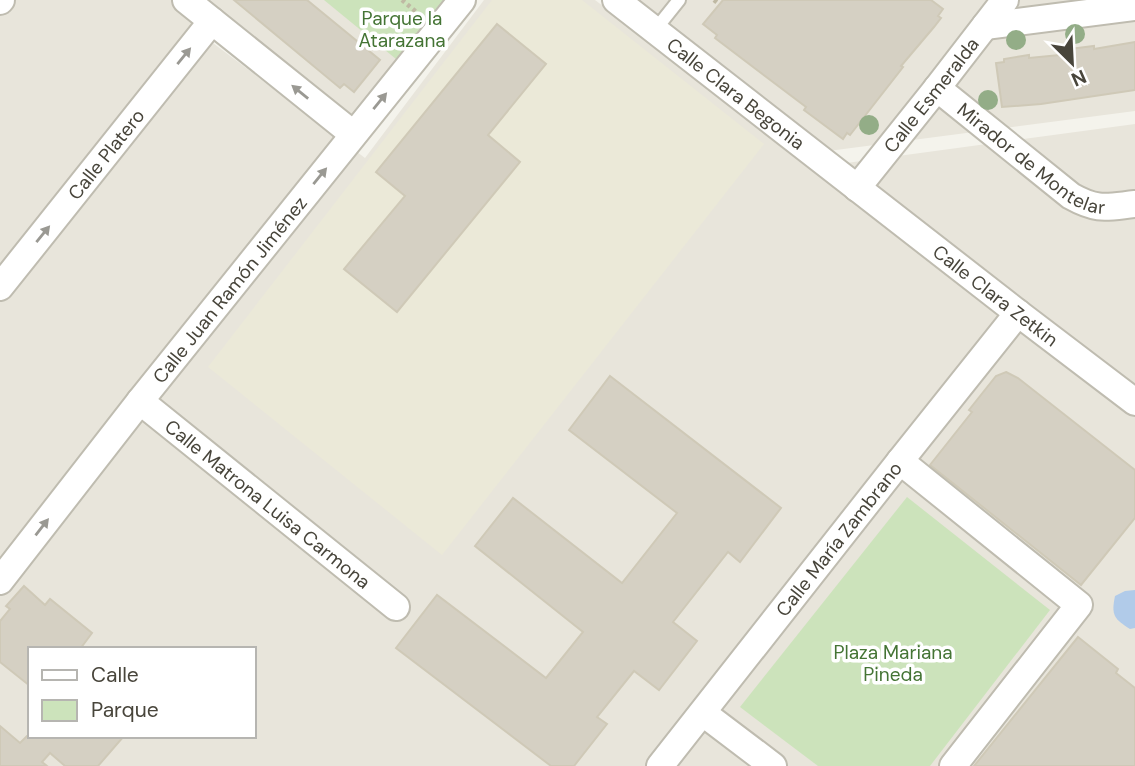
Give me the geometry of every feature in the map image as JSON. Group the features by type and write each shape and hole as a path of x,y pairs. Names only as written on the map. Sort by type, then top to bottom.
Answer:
{"street":[{"path":"186,0 353,134"},
{"name":"Calle Juan Ramón Jiménez","path":"0,581 462,0"},
{"name":"Calle Clara Begonia","path":"617,0 857,188"},
{"name":"Calle Esmeralda","path":"857,188 1005,0"},
{"path":"985,26 1135,7"},
{"name":"Calle Platero","path":"0,287 212,21"},
{"name":"Mirador de Montelar","path":"937,88 1071,196 1100,208 1135,204"},
{"name":"Calle Clara Zetkin","path":"857,188 1135,402"},
{"name":"Calle María Zambrano","path":"660,766 1018,313"},
{"name":"Calle Matrona Luisa Carmona","path":"141,401 396,607"},
{"path":"900,461 1079,605 953,766"},
{"path":"703,713 774,766"}],"lane":[{"path":"655,30 679,0"}],"path":[{"path":"714,0 719,4"}],"shaded area":[{"path":"0,0 462,0 353,134 212,22 0,287"},
{"path":"484,0 595,0 817,167 1135,124 1135,766 0,766 0,300 209,40 365,158"},
{"path":"492,0 582,0 764,144 442,555 208,367"},
{"path":"616,0 1135,0 1135,111 813,153"}],"green space":[{"name":"Parque la Atarazana","path":"324,0 462,0 407,68"},
{"name":"Plaza Mariana Pineda","path":"907,497 1050,610 930,766 818,766 740,707"}],"water":[{"path":"1135,590 1135,628 1130,629 1115,616 1114,602 1115,596"}],"building":[{"path":"234,0 307,0 380,60 354,92 344,84 340,88"},
{"path":"723,0 931,0 943,9 938,16 941,18 901,66 903,67 850,135 847,133 843,139 804,110 806,107 715,38 717,35 703,24"},
{"path":"497,24 546,64 488,135 520,162 397,312 344,269 405,196 376,172"},
{"path":"1135,42 1135,90 1002,107 996,63 1004,62 1004,59 1029,55 1029,58 1070,54 1069,49 1094,46 1094,49"},
{"path":"1006,372 1018,378 1135,470 1135,518 1081,585 930,465 972,412 969,410 996,376"},
{"path":"610,376 781,508 740,562 728,552 673,622 697,641 659,690 634,671 597,717 607,724 574,766 551,766 396,648 437,595 546,678 583,632 475,546 513,498 622,583 677,513 569,430"},
{"path":"24,586 45,605 50,599 92,633 82,647 28,647 28,684 0,662 0,621 10,609 6,606"},
{"path":"1078,637 1118,669 1116,673 1135,688 1135,766 974,766"},
{"path":"0,726 20,743 27,736 122,738 98,766 65,766 50,753 42,762 47,766 0,766"}]}
